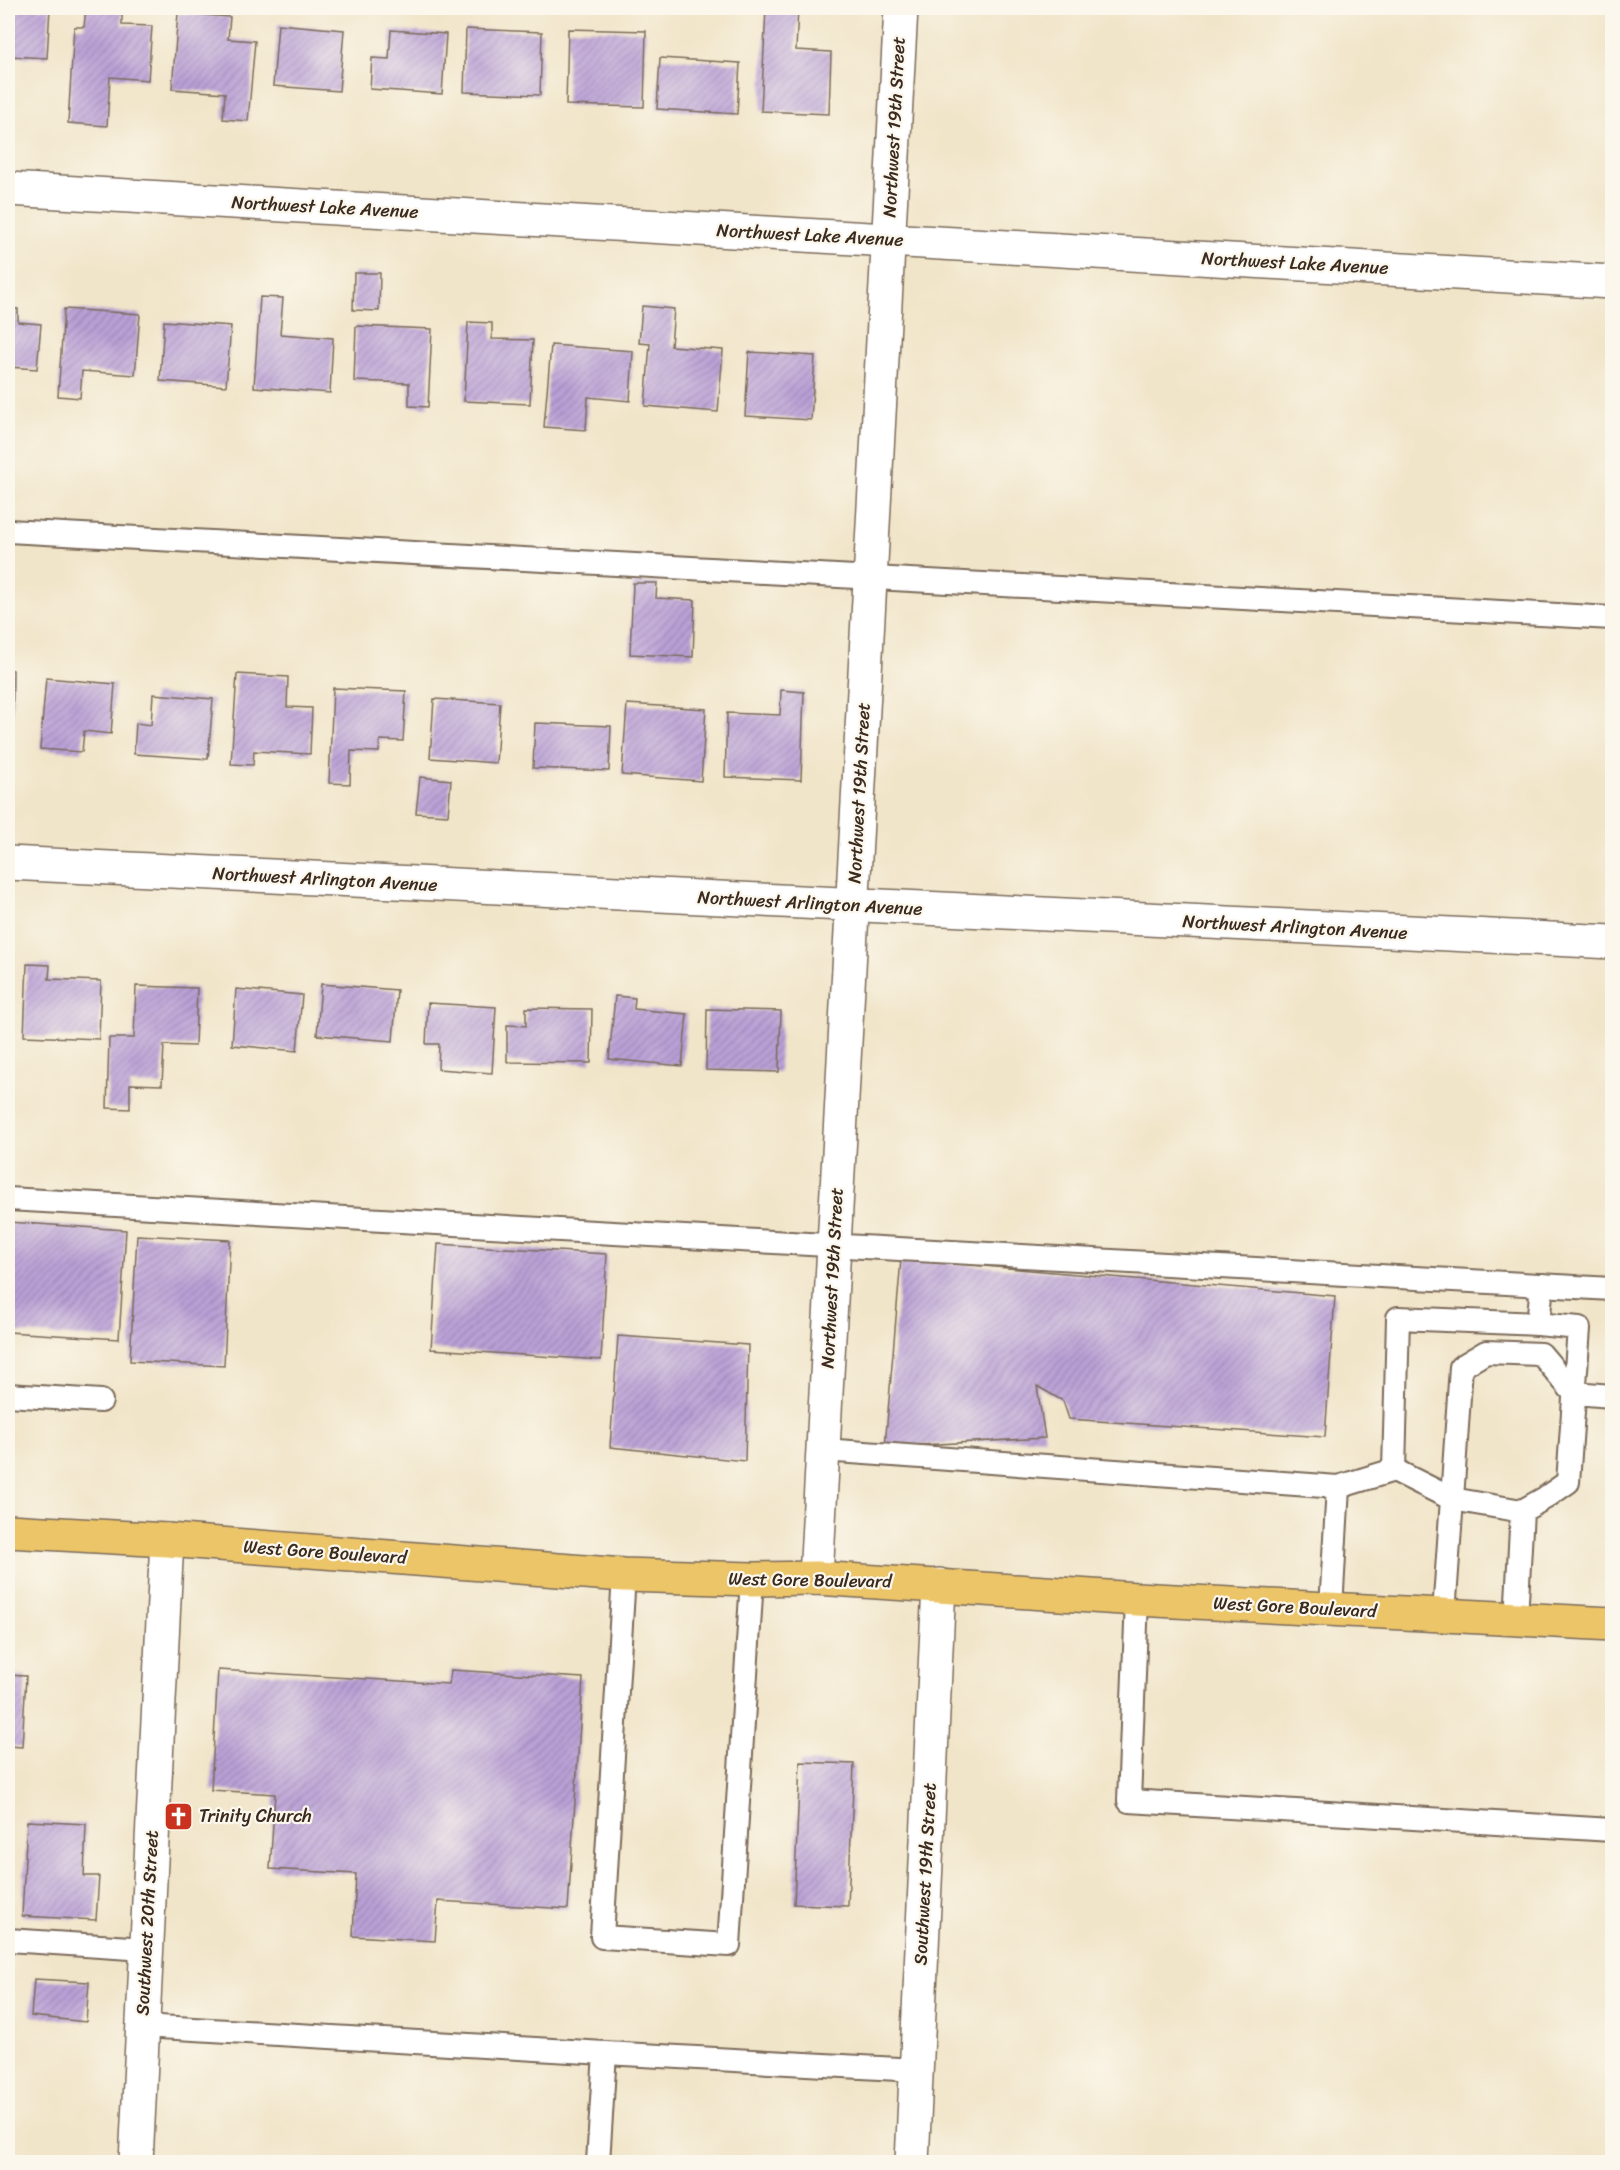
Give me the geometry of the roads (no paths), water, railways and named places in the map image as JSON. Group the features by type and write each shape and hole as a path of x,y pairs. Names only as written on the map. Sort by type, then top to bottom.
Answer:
{"main road":[{"name":"West Gore Boulevard","path":"8,1531 167,1540 624,1575 752,1579 816,1578 1137,1599 1612,1624"}],"street":[{"name":"Northwest 19th Street","path":"816,1578 901,8"},
{"name":"Northwest Lake Avenue","path":"8,189 1612,282"},
{"name":"Northwest Arlington Avenue","path":"8,863 1612,942"},
{"name":"Southwest 20th Street","path":"136,2163 167,1540"},
{"name":"Southwest 19th Street","path":"912,2163 939,1585"}],"lane":[{"path":"8,531 1612,618"},
{"path":"8,1199 1612,1289"},
{"path":"1538,1324 1542,1285"},
{"path":"823,1450 1338,1487 1394,1470 1452,1499 1522,1511 1568,1482 1580,1328 1398,1318 1394,1470"},
{"path":"1444,1614 1461,1367 1486,1352 1541,1354 1574,1393 1612,1396"},
{"path":"8,1395 101,1401"},
{"path":"1330,1608 1338,1487"},
{"path":"1516,1619 1522,1511"},
{"path":"624,1575 602,1937 729,1945 752,1579"},
{"path":"1137,1599 1129,1801 1612,1830"},
{"path":"8,1940 146,1949"},
{"path":"142,2026 917,2070"},
{"path":"598,2163 605,2053"}],"place":[{"name":"Trinity Church","path":"178,1816"}]}
